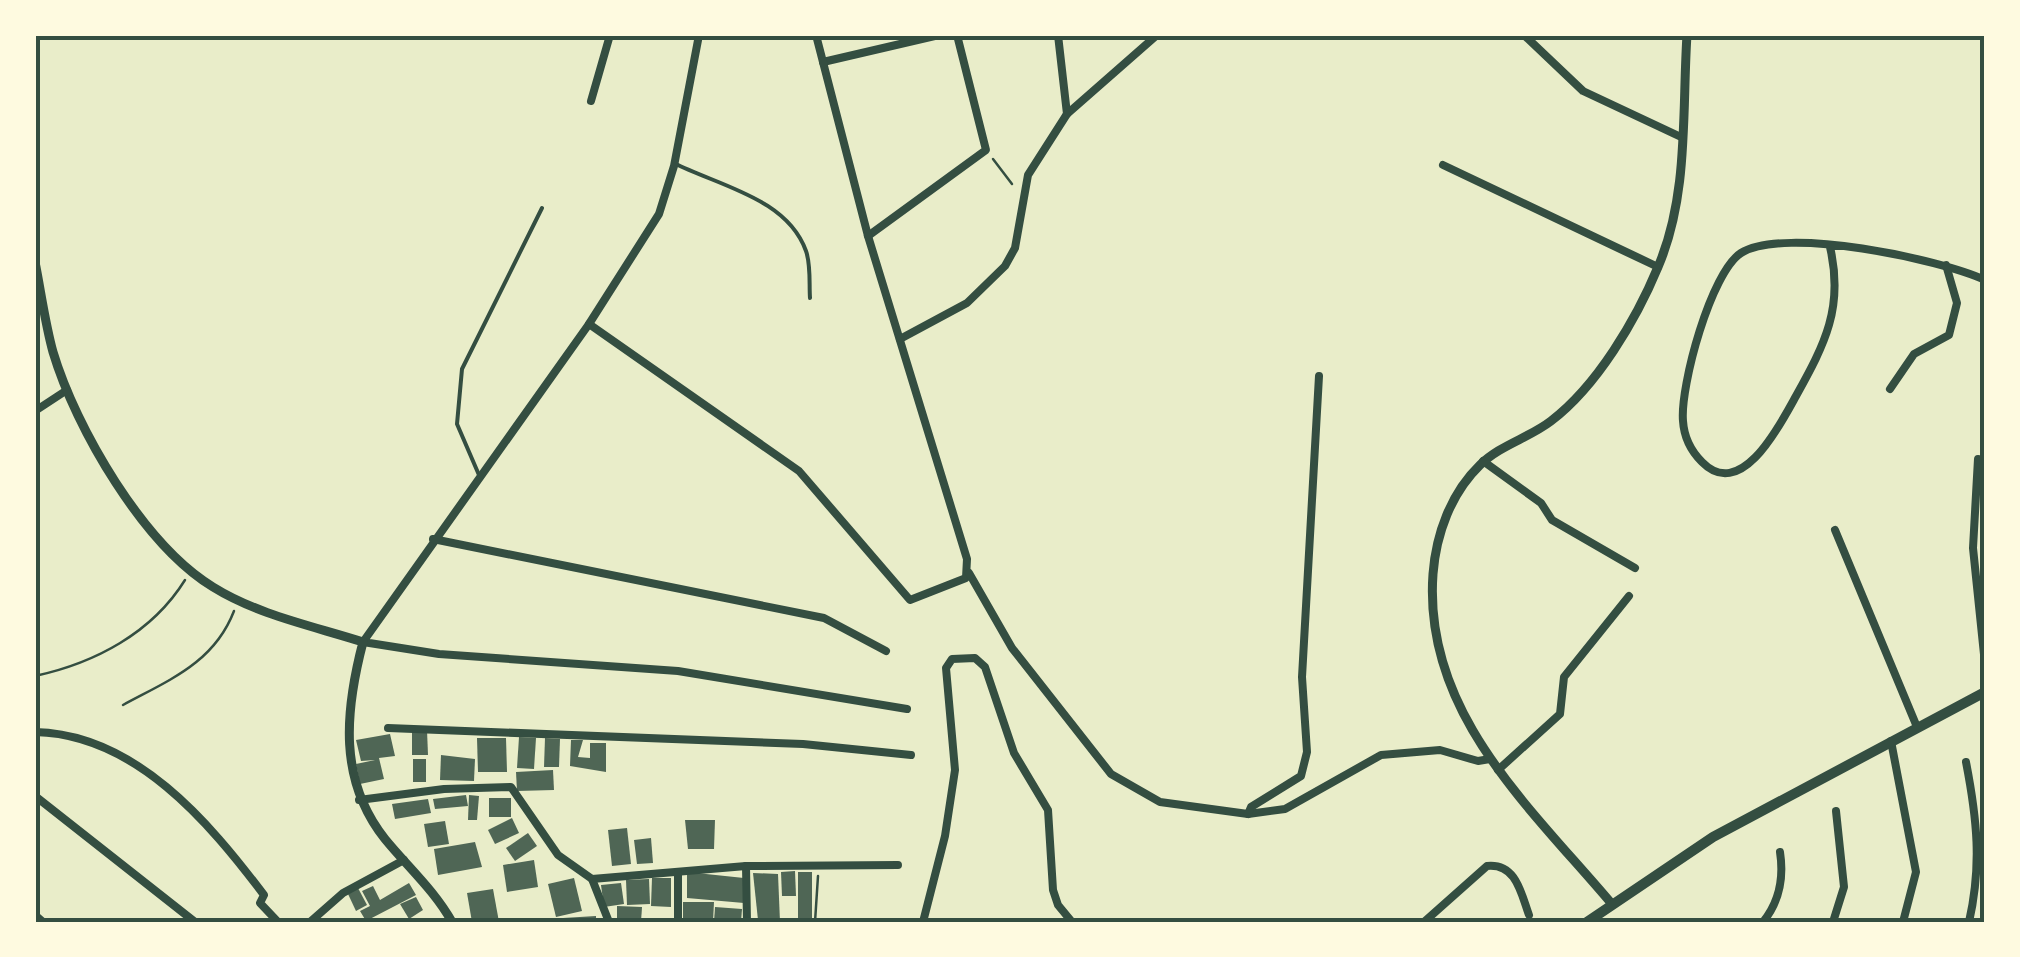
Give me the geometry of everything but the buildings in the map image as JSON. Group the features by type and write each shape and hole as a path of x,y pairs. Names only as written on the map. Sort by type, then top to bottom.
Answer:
{"main road":[{"path":"1586,922 1713,837 1985,692"}],"street":[{"path":"591,100 610,35"},
{"path":"452,922 360,800 349,757 348,724 363,642 588,324 659,214 674,163 699,35"},
{"path":"816,35 868,236 969,573 1012,648 1111,774 1160,802 1248,814 1285,809 1381,755 1440,750 1478,760 1490,758"},
{"path":"823,62 939,35"},
{"path":"868,236 986,150 957,35"},
{"path":"1058,35 1067,114"},
{"path":"900,339 948,318 989,284 1015,248 1023,198 1037,156 1067,114 1157,35"},
{"path":"1524,35 1583,91 1681,138"},
{"path":"1612,903 1498,770 1456,704 1436,644 1432,603 1440,534 1459,491 1483,462 1566,409 1633,317 1658,267 1672,225 1687,35"},
{"path":"1443,165 1658,267"},
{"path":"1830,247 1837,299 1816,362 1783,420 1752,461 1737,472 1721,474 1694,454 1686,437 1684,402 1722,272 1744,252 1761,246 1830,247 1946,265 1985,280"},
{"path":"35,262 53,350 67,390 121,486 190,572 238,601 363,642 438,654 678,671 907,709"},
{"path":"1890,389 1914,354 1949,335 1957,302 1946,265"},
{"path":"588,324 799,471 910,600 969,573"},
{"path":"1248,814 1251,807 1301,776 1308,752 1302,677 1319,376"},
{"path":"35,411 67,390"},
{"path":"1978,459 1973,548 1985,664"},
{"path":"1483,462 1541,503 1552,520 1634,568"},
{"path":"1834,530 1917,726"},
{"path":"433,539 824,618 886,650"},
{"path":"1498,770 1560,714 1564,678 1629,596"},
{"path":"923,922 945,836 954,770 946,668 952,659 974,658 981,662 992,682 1014,753 1048,810 1053,890 1058,905 1072,922"},
{"path":"388,728 803,744 911,755"},
{"path":"35,732 74,740 129,761 156,778 237,858 264,895 260,903 278,922"},
{"path":"1890,740 1916,872 1903,922"},
{"path":"1966,762 1979,828 1978,881 1969,922"},
{"path":"360,800 444,789 511,787 558,855 592,879 609,922"},
{"path":"35,796 195,922"},
{"path":"1834,922 1844,887 1836,810"},
{"path":"1763,922 1780,887 1780,852"},
{"path":"310,922 343,893 404,860"},
{"path":"592,879 746,866 898,865"},
{"path":"1424,922 1487,866 1496,865 1513,874 1530,915"},
{"path":"746,866 748,922"},
{"path":"678,872 678,922"},
{"path":"35,915 43,922"}],"lane":[{"path":"674,163 773,208 794,228 808,254 810,298"},
{"path":"479,476 458,424 456,396 462,369 542,208"}],"path":[{"path":"986,150 1023,198"},
{"path":"35,676 125,644 173,599 190,572"},
{"path":"122,705 204,660 225,636 238,601"},
{"path":"815,922 819,864"}]}
